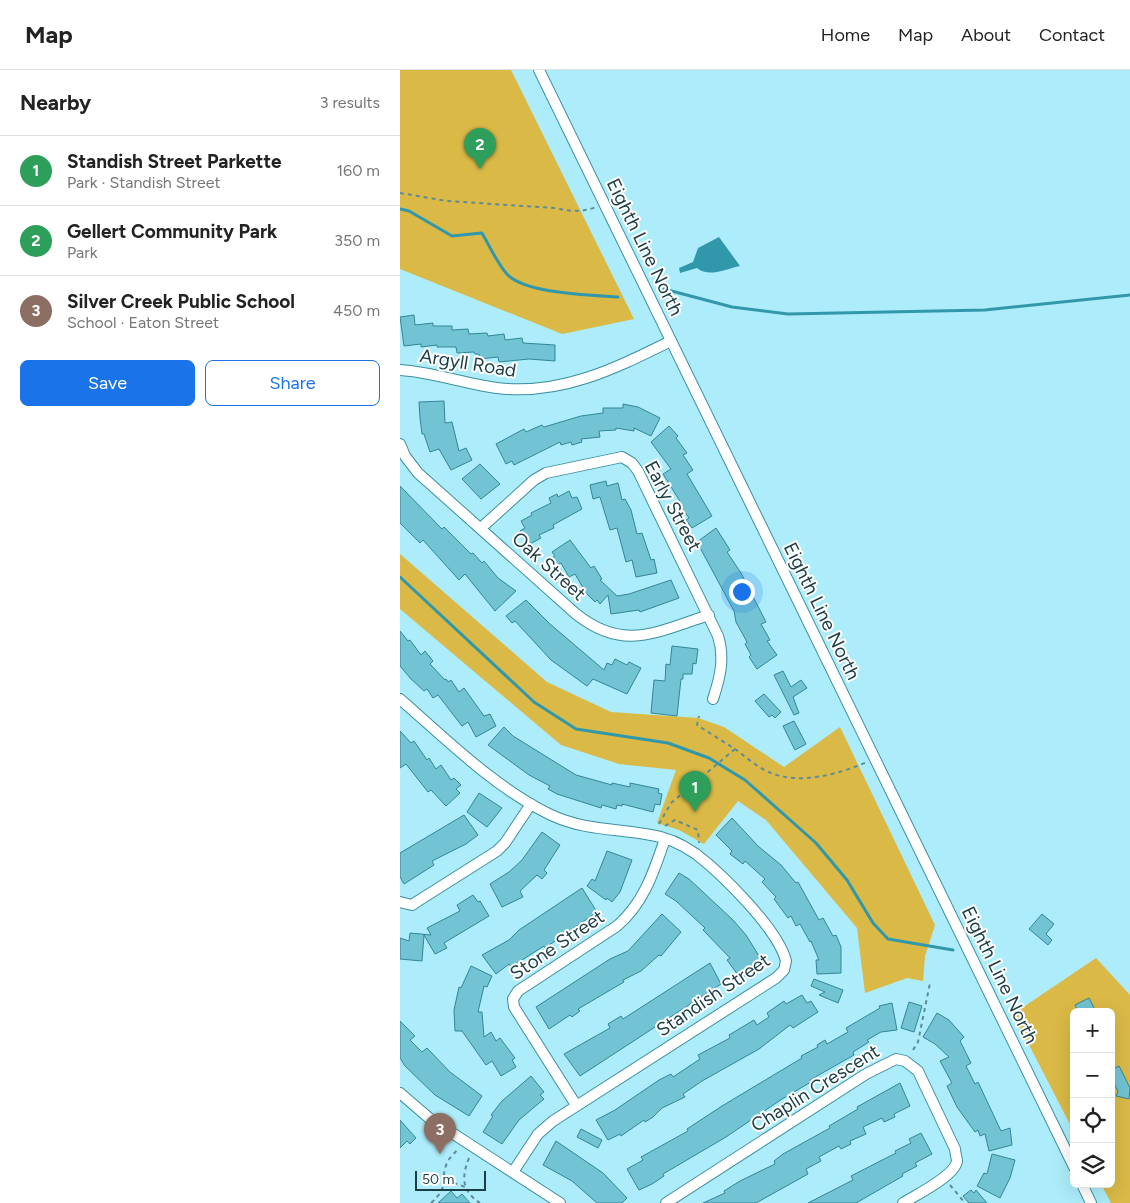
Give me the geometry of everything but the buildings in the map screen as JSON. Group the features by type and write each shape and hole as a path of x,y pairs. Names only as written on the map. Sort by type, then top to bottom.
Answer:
{"street":[{"name":"Eighth Line North","path":"539,70 1070,1159"},
{"name":"Argyll Road","path":"400,370 499,388 550,387 600,375 671,341"},
{"name":"Oak Street","path":"400,444 405,456 418,473 576,614 597,630 621,636 641,635 708,615"},
{"name":"Early Street","path":"481,528 534,480 546,473 622,457 632,463 638,471 718,636 722,654 721,673 714,699"},
{"name":"Standish Street","path":"400,699 478,766 531,804 570,823 589,828 651,834 695,854 757,913 783,952 786,966 776,978 576,1105"},
{"path":"400,902 412,905 496,851 505,843 531,804"},
{"name":"Stone Street","path":"576,1105 514,1007 513,999 518,990 617,926 629,916 646,890 665,839"},
{"name":"Chaplin Crescent","path":"666,1203 866,1074 896,1059 905,1061 918,1071 955,1149 957,1160 955,1167 944,1178 903,1203"},
{"path":"400,1093 429,1118 560,1203"},
{"path":"513,1172 538,1134 576,1105"},
{"path":"1084,1188 1091,1203"}],"path":[{"path":"400,193 447,201 554,208 571,212 596,207"},
{"path":"699,716 697,725 764,770 783,777 832,774 867,762"},
{"path":"659,824 671,802 735,749"},
{"path":"665,826 675,820 698,830 699,843"},
{"path":"912,1050 918,1042 930,983"},
{"path":"431,1203 441,1193 445,1180 446,1165 457,1150"},
{"path":"468,1158 463,1180 468,1194 480,1203"},
{"path":"944,1178 965,1203"},
{"path":"445,1180 465,1187"}],"shaded area":[{"path":"400,70 511,70 634,319 562,334 400,269"},
{"path":"400,554 547,682 611,712 698,718 724,727 784,767 840,727 935,925 925,956 923,981 907,978 865,993 857,928 766,820 738,801 704,844 679,830 657,823 676,770 619,764 561,745 400,609"},
{"path":"1096,958 1130,995 1130,1203 1111,1203 1103,1188 1115,1188 1115,1008 1070,1008 1070,1124 1013,1014"}],"water":[{"path":"719,237 740,266 712,273 697,268 680,273 679,268 693,262 698,248"}],"waterway":[{"path":"400,209 409,211 452,236 482,233 506,273 515,280 527,285 558,292 618,297"},
{"path":"664,289 732,307 788,314 985,310 1130,295"},
{"path":"400,577 534,702 576,729 668,743 709,758 745,780 816,843 847,880 873,923 888,939 953,950"}],"place":[{"name":"Gellert Community Park","path":"480,169"},
{"name":"Standish Street Parkette","path":"695,812"},
{"name":"Silver Creek Public School","path":"440,1154"}]}
